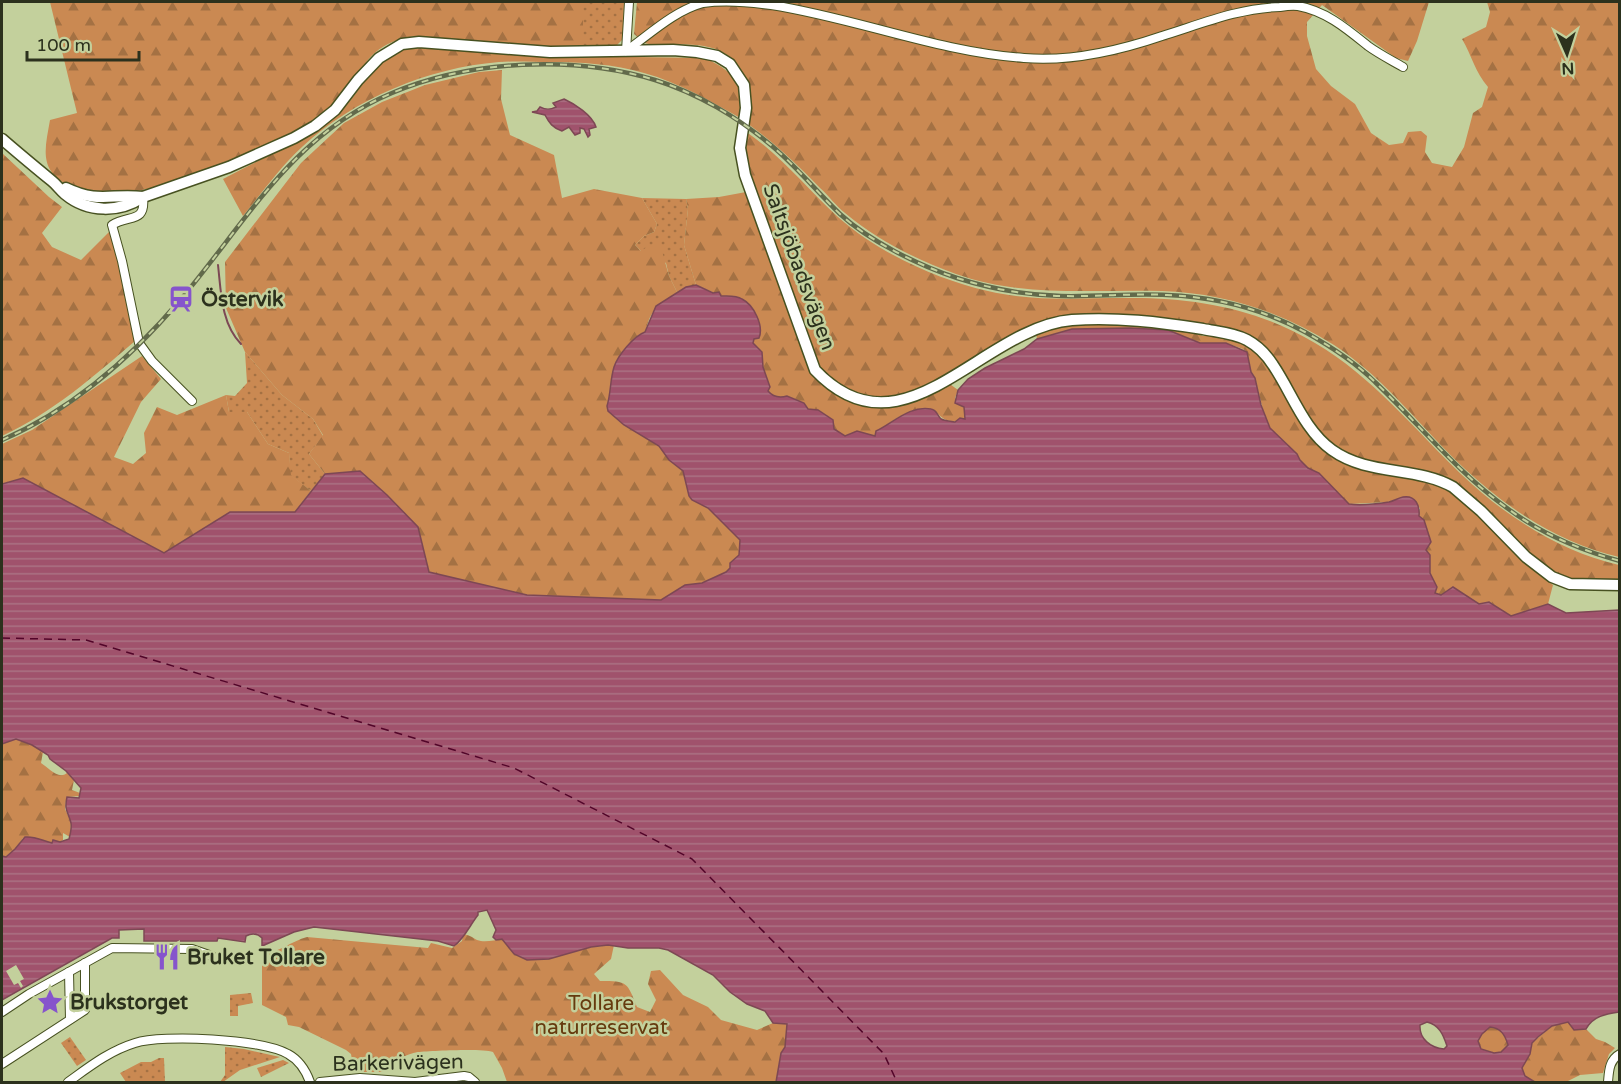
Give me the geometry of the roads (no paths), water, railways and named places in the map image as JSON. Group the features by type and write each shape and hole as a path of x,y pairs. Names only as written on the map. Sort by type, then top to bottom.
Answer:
{"street":[{"path":"626,51 629,2"},
{"path":"626,51 675,16 703,3 744,2 799,9 960,49 1025,59 1084,56 1133,45 1252,9 1296,6 1313,10 1346,27 1369,46 1403,67"},
{"name":"Saltsjöbadsvägen","path":"2,139 55,183 83,196 98,198 132,195 143,197 230,167 315,126 335,110 358,80 379,58 402,44 419,42 550,52 673,50 708,53 724,60 740,78 746,102 740,148 745,175 815,370 826,381 849,396 863,402 882,404 902,401 951,377 1039,328 1055,322 1124,319 1158,321 1231,334 1259,347 1283,379 1310,428 1321,442 1342,457 1373,468 1435,479 1453,487 1533,563 1561,582 1620,585"},
{"path":"143,197 145,208 142,214 111,225 122,261 138,343 192,401"},
{"path":"2,1012 29,994 112,948 192,949 212,956"},
{"path":"2,1064 86,1008 85,963"},
{"path":"69,972 70,1020"},
{"path":"68,1083 112,1052 142,1041 224,1040 276,1048 296,1059 310,1083"},
{"path":"1608,1083 1613,1059 1620,1054"},
{"name":"Barkerivägen","path":"320,1083 360,1078 416,1082 464,1076 469,1077 475,1083"}],"waterway":[{"path":"218,265 226,317 229,327 241,344"}],"railway":[{"path":"2,440 52,413 99,380 121,361 181,299 274,182 326,132 357,111 392,93 422,82 488,68 557,64 624,72 655,80 671,85 717,107 772,146 840,214 865,234 911,260 957,278 1009,291 1035,294 1154,295 1203,298 1256,311 1289,324 1324,343 1359,368 1455,464 1507,508 1561,540 1620,561"}],"place":[{"name":"Östervik","path":"181,299"},
{"name":"Bruket Tollare","path":"167,957"},
{"name":"Brukstorget","path":"50,1002"}],"park label":[{"name":"Tollare naturreservat","path":"601,1015"}]}
